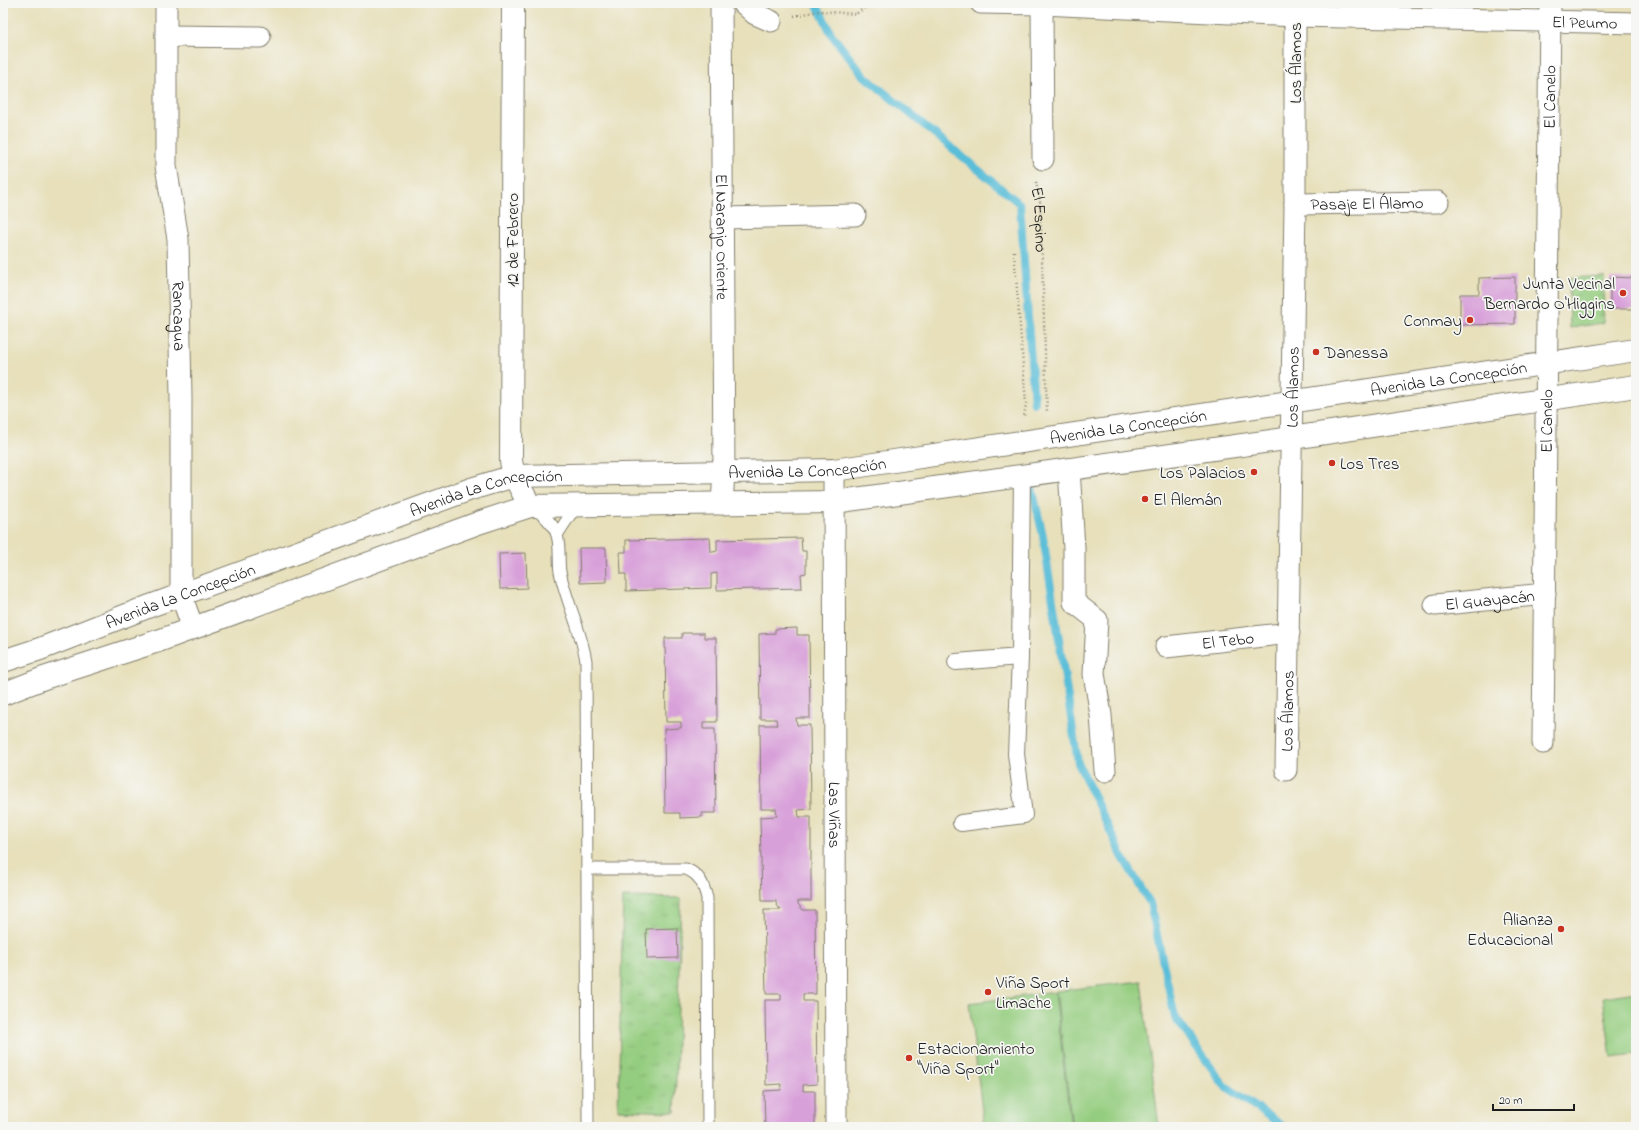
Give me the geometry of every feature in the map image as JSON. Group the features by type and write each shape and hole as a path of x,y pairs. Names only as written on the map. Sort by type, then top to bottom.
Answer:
{"street":[{"name":"Rancagua","path":"166,3 166,166 178,239 181,397 181,595 193,628"},
{"name":"12 de Febrero","path":"513,3 511,460 514,476 530,506"},
{"name":"El Naranjo Oriente","path":"722,3 724,472 722,504"},
{"path":"743,3 754,14 771,21"},
{"name":"El Peumo","path":"981,3 1550,12 1636,23"},
{"path":"1042,4 1043,159"},
{"name":"Los Álamos","path":"1286,770 1293,400 1295,9"},
{"name":"El Canelo","path":"1544,744 1550,12"},
{"path":"166,36 260,37"},
{"name":"Pasaje El Álamo","path":"1295,204 1438,202"},
{"path":"722,218 855,215"},
{"name":"Avenida La Concepción","path":"3,661 40,649 181,595 471,489 514,476 834,470 1293,400 1636,350"},
{"name":"Avenida La Concepción","path":"3,694 193,628 481,522 530,506 834,502 1292,438 1636,386"},
{"path":"1069,469 1074,548 1074,602 1097,620 1094,674 1101,715 1105,771"},
{"name":"Las Viñas","path":"834,470 836,1127"},
{"path":"962,823 1024,815 1016,754 1020,657 1022,476"},
{"name":"El Guayacán","path":"1435,605 1545,594"},
{"name":"El Tebo","path":"1166,647 1288,633"},
{"path":"956,662 1020,657"}],"lane":[{"path":"530,506 549,520 557,535 560,570 567,599 582,638 586,661 588,1127"},
{"path":"557,535 570,515 579,506"},
{"path":"587,869 686,869 695,872 701,878 707,898 708,1127"}],"path":[{"path":"819,11 856,14 871,3"},
{"name":"El Espino","path":"1043,159 1036,181 1040,200 1048,437"},
{"path":"1014,251 1026,403 1022,442"}],"green space":[{"path":"1604,276 1603,323 1570,328 1569,278"},
{"path":"623,897 681,898 675,1112 618,1110"},
{"path":"1141,981 1159,1127 1072,1127 1056,991"},
{"path":"1055,992 1071,1127 984,1127 969,1003"},
{"path":"1636,992 1636,1054 1611,1057 1603,997"}],"building":[{"path":"1515,277 1515,324 1460,325 1460,294 1479,294 1479,278"},
{"name":"Junta Vecinal Bernardo O'Higgins","path":"1610,277 1636,278 1636,309 1610,309"},
{"path":"710,538 711,552 713,552 717,551 717,540 801,538 802,551 806,551 806,573 801,574 802,588 717,590 717,573 711,574 711,588 626,591 626,574 621,574 620,552 626,552 626,540"},
{"path":"579,548 606,548 607,582 580,583"},
{"path":"526,553 527,588 500,589 499,554"},
{"path":"797,628 797,635 809,635 810,718 796,718 797,725 810,725 811,809 798,810 799,817 811,817 811,901 798,901 798,904 803,910 815,910 816,994 803,994 803,1001 816,1001 817,1084 803,1085 803,1091 815,1091 815,1127 765,1127 764,1091 781,1090 781,1084 766,1085 765,1000 781,1000 781,994 766,994 764,910 781,910 776,904 776,901 762,901 760,817 777,816 776,809 761,809 760,725 777,725 776,719 760,719 759,634 775,633 775,629"},
{"path":"682,633 704,633 704,638 716,638 717,722 703,722 703,729 715,729 716,813 702,813 702,817 680,818 680,813 665,813 664,729 681,728 681,722 666,722 665,638 682,638"},
{"path":"677,928 678,958 647,959 646,929"}],"waterway":[{"path":"816,3 832,35 863,75 1020,204 1034,403"},
{"path":"1032,488 1043,536 1078,763 1122,856 1150,903 1175,1017 1223,1084 1284,1127"}],"place":[{"name":"Junta Vecinal Bernardo O'Higgins","path":"1623,293"},
{"name":"Conmay","path":"1470,320"},
{"name":"Danessa","path":"1316,352"},
{"name":"Los Tres","path":"1332,463"},
{"name":"Los Palacios","path":"1254,472"},
{"name":"El Alemán","path":"1145,499"},
{"name":"Alianza Educacional","path":"1561,929"},
{"name":"Viña Sport Limache","path":"988,992"},
{"name":"Estacionamiento \"Viña Sport\"","path":"909,1058"}]}
